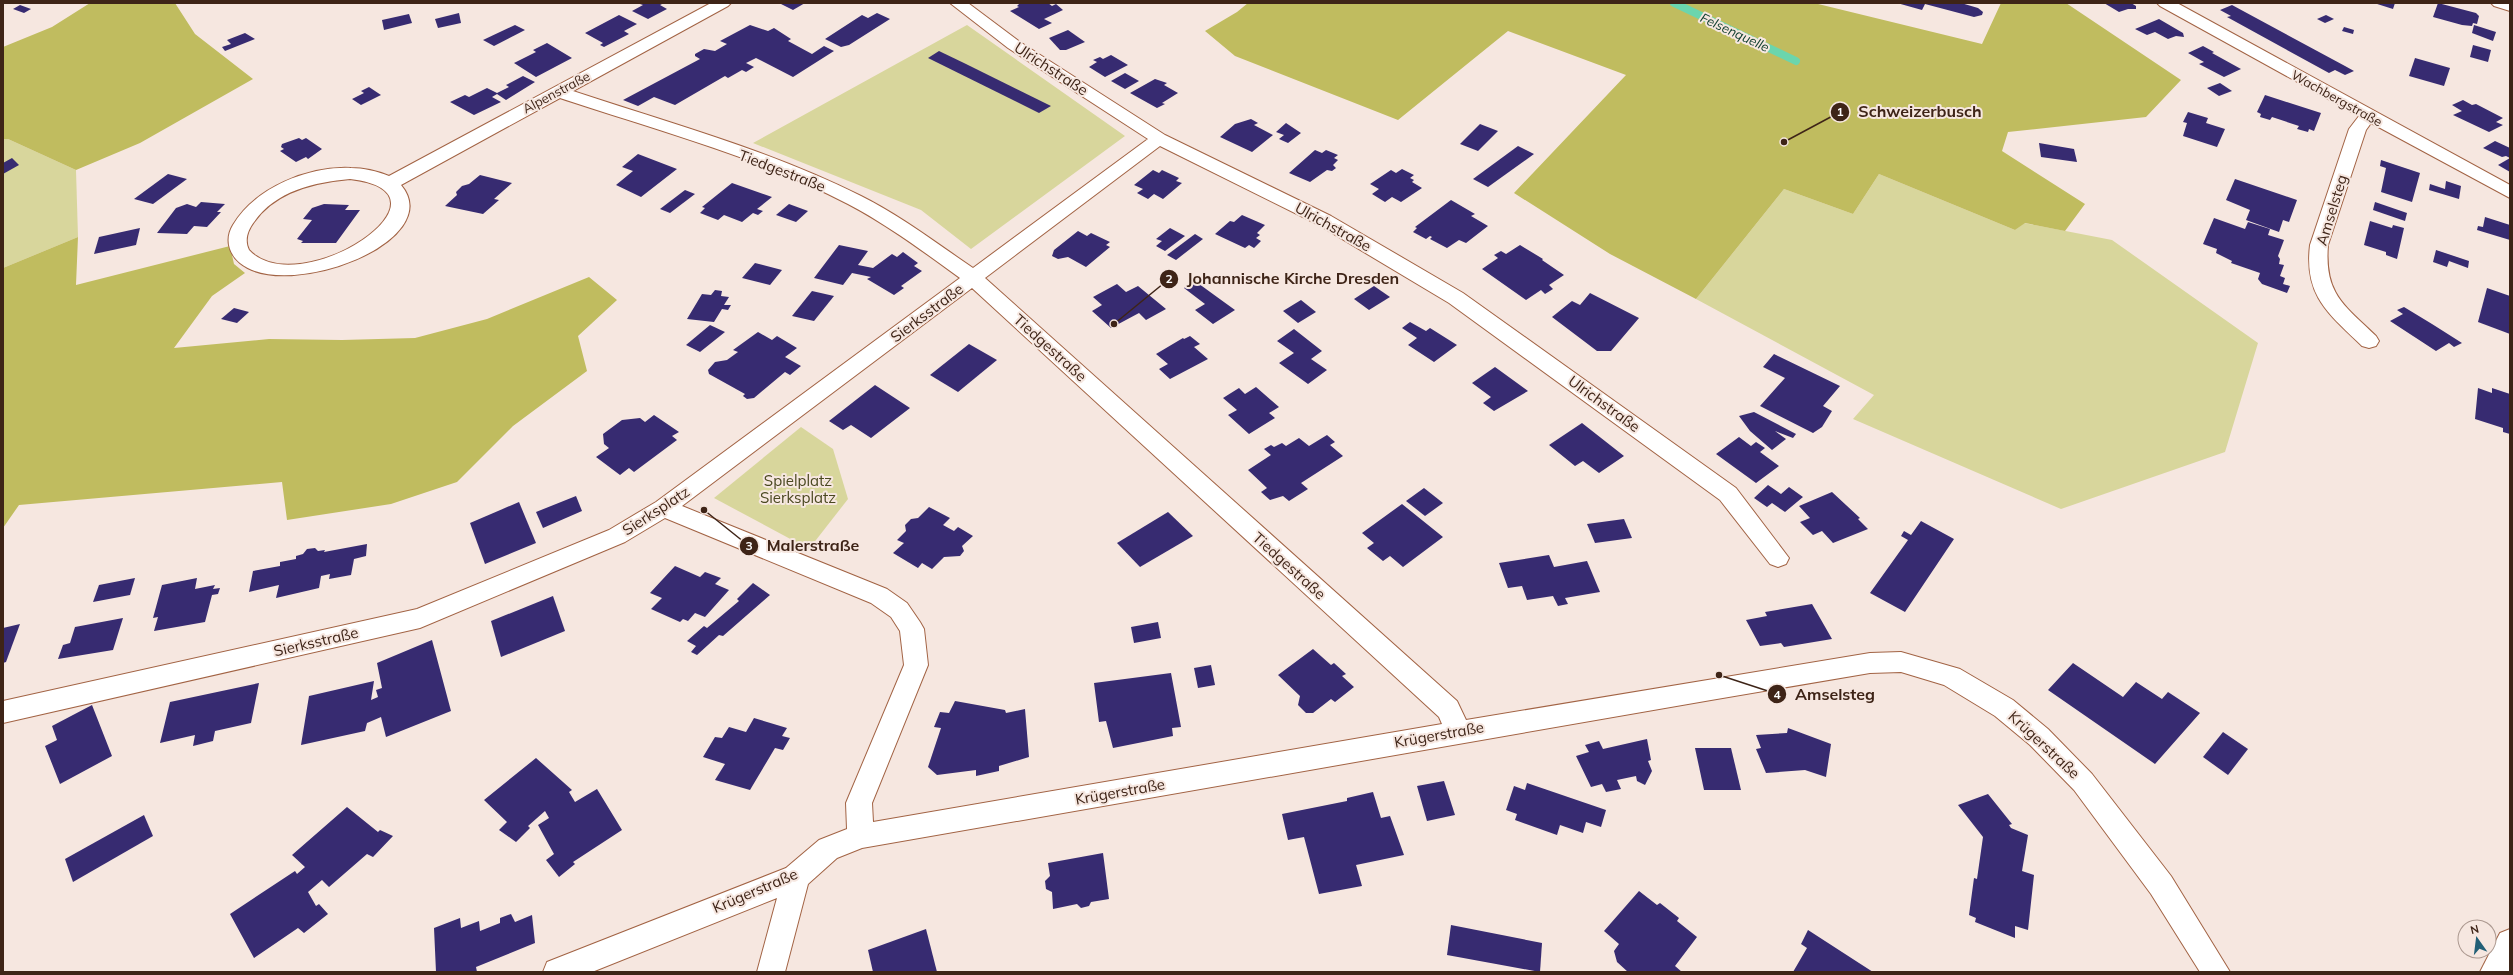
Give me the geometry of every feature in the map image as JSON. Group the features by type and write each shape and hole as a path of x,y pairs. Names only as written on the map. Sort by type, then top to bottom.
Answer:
{"street":[{"name":"Alpenstraße","path":"390,183 557,91 723,3"},
{"name":"Ulrichstraße","path":"958,3 1014,45 1159,139 1324,220 1456,298 1728,494 1778,558"},
{"name":"Wachbergstraße","path":"2165,3 2510,192"},
{"path":"2499,3 2510,6"},
{"name":"Tiedgestraße","path":"557,91 759,161 837,191 899,225 973,278 1448,709 1459,732"},
{"name":"Amselsteg","path":"2369,115 2358,129 2319,245 2317,265 2321,282 2330,303 2369,341"},
{"name":"Sierksstraße","path":"695,485 1159,139"},
{"path":"350,173 373,175 390,183 396,188 401,201 398,216 377,240 354,254 312,267 285,270 273,269 252,263 240,252 237,237 244,220 260,204 283,190 309,180 350,173"},
{"name":"Sierksplatz","path":"617,536 664,508 695,485"},
{"path":"664,508 879,596 899,610 912,629 916,665 860,803 861,836"},
{"name":"Sierksstraße","path":"3,712 420,618 617,536"},
{"name":"Krügerstraße","path":"557,972 796,876 828,849 861,836 1459,732 1598,710 1711,689 1870,663 1901,662 1951,676 2004,708 2039,736 2083,782 2161,885 2216,972"},
{"path":"771,972 796,876"},
{"path":"2494,972 2510,943"}],"green space":[{"path":"967,25 1125,136 971,249 921,210 753,143"},
{"path":"3,139 8,139 76,170 78,237 3,268"},
{"path":"1879,174 2015,230 2024,223 2112,240 2258,343 2225,452 2061,509 1853,419 1874,395 1696,299 1784,189 1853,214"},
{"name":"Spielplatz Sierksplatz","path":"801,427 833,449 848,499 809,549 714,498"}],"shaded area":[{"path":"90,3 175,3 195,34 253,79 140,143 76,170 8,139 3,139 3,47 52,27"},
{"path":"1248,3 1814,3 1982,44 2001,3 2066,3 2181,80 2146,117 2008,132 2002,151 2085,204 2065,231 2025,223 2015,230 1879,174 1853,214 1784,189 1696,299 1610,254 1514,193 1626,75 1508,31 1398,120 1235,56 1205,31 1237,12"},
{"path":"78,237 76,285 230,246 234,264 245,273 212,296 174,348 269,339 342,340 415,338 487,319 589,277 617,300 578,336 587,371 513,426 457,482 391,504 287,520 282,482 19,505 3,528 3,268"}],"building":[{"path":"664,3 660,5 667,9 648,19 632,11 643,5 640,4"},
{"path":"779,3 805,3 793,10"},
{"path":"1020,3 1048,3 1052,6 1056,4 1063,10 1044,19 1052,23 1039,29 1010,11 1019,7 1017,6"},
{"path":"1897,3 1961,3 1978,8 1983,12 1982,15 1974,17 1925,4 1922,10"},
{"path":"2104,3 2131,3 2136,6 2136,9 2128,9 2119,12"},
{"path":"2374,3 2395,3 2393,9"},
{"path":"2438,3 2476,13 2479,16 2477,24 2473,23 2472,26 2462,25 2433,17"},
{"path":"20,5 31,9 24,13 13,9"},
{"path":"2232,5 2354,71 2345,75 2335,70 2329,73 2227,17 2231,16 2220,10"},
{"path":"459,13 461,23 438,28 435,19"},
{"path":"877,13 890,19 849,45 841,47 825,39 862,15 868,18"},
{"path":"409,14 412,23 384,30 382,20"},
{"path":"619,15 637,24 624,31 629,34 604,47 600,45 603,43 585,33"},
{"path":"2326,15 2334,19 2325,23 2317,19"},
{"path":"2159,19 2183,33 2184,37 2176,36 2168,39 2155,32 2147,35 2135,29"},
{"path":"515,25 525,30 494,46 483,40"},
{"path":"750,25 768,31 774,28 791,39 788,41 812,54 824,46 834,51 793,77 756,58 746,63 754,67 746,72 742,70 728,78 725,76 675,105 654,97 638,106 623,100 700,59 695,56 695,54 704,49 715,51 727,44 720,41"},
{"path":"2474,25 2496,32 2493,41 2472,33"},
{"path":"2344,27 2354,30 2353,34 2342,31"},
{"path":"1068,30 1085,42 1066,50 1060,50 1049,38"},
{"path":"245,33 255,39 225,51 222,47 231,44 227,40"},
{"path":"547,43 572,58 536,77 514,63 536,52 533,50"},
{"path":"2473,45 2491,50 2488,62 2470,57"},
{"path":"2203,46 2214,52 2212,53 2241,69 2224,77 2199,64 2204,62 2188,53"},
{"path":"939,51 1051,106 1039,113 928,58"},
{"path":"1111,55 1128,65 1105,77 1089,67 1097,62 1093,60 1100,57 1103,59"},
{"path":"2415,58 2450,68 2444,86 2409,76"},
{"path":"1125,73 1139,81 1125,89 1111,81"},
{"path":"523,76 535,82 506,100 497,94 492,97 501,102 474,115 450,102 465,95 469,97 487,88 497,93 509,87 506,85"},
{"path":"1155,79 1167,83 1164,85 1178,93 1162,103 1165,104 1157,108 1130,93"},
{"path":"2220,83 2232,91 2219,96 2207,88"},
{"path":"369,87 381,95 361,105 352,99 364,93 361,91"},
{"path":"2265,95 2321,113 2314,131 2309,129 2308,132 2297,129 2299,126 2272,117 2270,120 2260,117 2261,114 2257,112"},
{"path":"2463,100 2472,105 2476,104 2503,118 2496,122 2503,125 2489,132 2453,115 2462,111 2452,105"},
{"path":"2188,112 2208,118 2206,123 2225,129 2217,147 2183,136 2187,123 2183,122"},
{"path":"1251,119 1258,123 1254,125 1273,135 1252,152 1220,137 1235,124"},
{"path":"1286,123 1301,133 1288,143 1279,139 1284,135 1276,132"},
{"path":"1480,124 1498,131 1478,151 1460,144"},
{"path":"299,138 302,140 306,138 322,149 308,159 306,157 296,162 280,151 284,149 281,147 282,144"},
{"path":"2495,141 2510,148 2510,158 2506,156 2502,157 2483,148"},
{"path":"2039,143 2074,149 2077,162 2041,157"},
{"path":"1518,146 1534,154 1488,187 1473,179"},
{"path":"1315,150 1322,153 1326,150 1338,155 1334,158 1338,160 1333,165 1336,168 1332,171 1327,170 1310,182 1289,173"},
{"path":"638,154 677,169 641,197 616,185 633,171 622,167"},
{"path":"12,158 19,165 3,174 3,163"},
{"path":"2510,158 2510,172 2498,165"},
{"path":"2381,160 2420,173 2412,202 2381,192 2386,168 2380,166"},
{"path":"1402,169 1414,175 1410,178 1414,180 1412,182 1422,188 1401,202 1392,197 1385,202 1372,194 1379,189 1370,184 1391,170 1396,173"},
{"path":"1153,170 1159,173 1162,170 1179,178 1176,181 1182,183 1163,199 1154,194 1148,199 1137,193 1143,189 1134,185"},
{"path":"168,174 187,179 153,204 134,199"},
{"path":"480,175 512,183 494,199 499,200 483,214 445,206 457,195 456,192 462,186 469,184"},
{"path":"2235,179 2297,200 2289,222 2283,220 2279,232 2246,220 2250,210 2226,200"},
{"path":"2446,181 2461,186 2459,199 2429,190 2430,184 2445,189"},
{"path":"732,183 772,197 757,209 763,211 758,215 753,213 742,222 724,215 718,220 700,213 705,208 702,207"},
{"path":"685,190 695,194 670,213 660,209"},
{"path":"1451,200 1475,214 1471,216 1488,226 1466,243 1459,240 1447,248 1430,239 1432,237 1430,236 1426,239 1413,232 1417,228 1415,227"},
{"path":"201,202 225,204 217,212 221,212 207,227 194,226 187,234 157,233 176,208 187,204 196,207"},
{"path":"2375,202 2407,213 2405,221 2373,210"},
{"path":"324,204 349,205 345,210 360,210 336,243 301,243 303,241 297,239 312,220 303,219 312,208"},
{"path":"789,204 808,211 796,222 776,215"},
{"path":"1242,215 1265,225 1257,233 1260,235 1256,238 1261,241 1254,248 1249,245 1245,248 1215,234 1230,221 1234,222"},
{"path":"2485,217 2510,225 2510,240 2477,230 2478,226 2483,227"},
{"path":"2214,218 2245,229 2248,222 2270,229 2268,235 2284,240 2278,256 2280,259 2279,264 2284,265 2280,276 2285,278 2283,284 2290,286 2287,293 2262,284 2258,279 2260,273 2231,263 2232,261 2216,253 2217,249 2203,244"},
{"path":"2370,221 2392,228 2393,225 2404,228 2397,259 2386,255 2386,252 2364,245"},
{"path":"140,228 136,245 94,254 99,237"},
{"path":"1170,228 1185,236 1165,251 1156,246 1162,241 1156,239"},
{"path":"1078,231 1087,236 1091,233 1110,242 1106,245 1110,247 1086,267 1068,257 1058,259 1052,256 1054,250"},
{"path":"1195,234 1203,239 1176,260 1167,255"},
{"path":"839,245 868,251 858,265 873,268 892,254 897,257 903,252 918,263 914,266 922,271 901,286 904,288 894,295 867,279 871,277 852,273 843,285 814,278"},
{"path":"1520,245 1543,259 1542,260 1564,275 1549,285 1553,289 1545,294 1541,290 1526,300 1482,269 1498,258 1494,255 1501,251 1506,254"},
{"path":"2436,250 2469,261 2468,268 2449,261 2447,267 2433,262"},
{"path":"755,263 782,270 770,285 742,278"},
{"path":"1195,281 1235,310 1213,324 1195,310 1205,304 1184,288"},
{"path":"1117,284 1126,292 1138,286 1166,309 1146,320 1139,313 1111,328 1092,311 1102,305 1093,297"},
{"path":"1374,286 1390,297 1369,310 1354,299"},
{"path":"2487,288 2510,296 2510,334 2478,322"},
{"path":"715,290 722,291 721,296 729,297 724,305 731,305 728,310 722,309 714,322 687,319 702,294 711,295"},
{"path":"812,291 834,296 814,321 792,316"},
{"path":"1590,293 1639,318 1611,351 1597,351 1552,317 1572,301 1580,305"},
{"path":"1301,300 1316,312 1298,323 1283,311"},
{"path":"2404,307 2462,343 2454,347 2449,343 2436,351 2390,321 2403,314 2397,310"},
{"path":"234,308 249,312 237,323 221,319"},
{"path":"1410,322 1426,331 1430,328 1457,345 1434,362 1408,345 1417,338 1402,328"},
{"path":"710,325 725,332 700,352 686,345"},
{"path":"1294,329 1322,351 1311,359 1327,370 1308,384 1279,363 1294,353 1277,341"},
{"path":"758,332 772,340 777,336 797,348 785,357 801,366 790,375 785,372 754,398 747,399 743,396 745,394 709,374 708,370 715,362 727,360 738,352 733,350"},
{"path":"1190,336 1200,344 1194,347 1208,359 1170,379 1159,369 1168,364 1156,354 1183,338 1184,339"},
{"path":"969,344 997,360 958,392 930,375"},
{"path":"1774,354 1840,386 1823,406 1832,411 1822,427 1813,433 1760,406 1785,378 1763,367"},
{"path":"1495,367 1528,391 1494,411 1483,403 1491,397 1472,383"},
{"path":"875,385 910,408 871,438 851,425 843,430 829,421"},
{"path":"1256,387 1279,407 1269,413 1275,418 1249,434 1228,415 1237,410 1223,398 1239,388 1245,394"},
{"path":"2478,388 2492,393 2492,388 2510,394 2510,434 2503,432 2503,428 2475,419"},
{"path":"1754,412 1796,434 1793,438 1775,431 1786,439 1772,450 1750,431 1739,416"},
{"path":"654,415 679,432 672,436 677,440 634,472 629,468 620,475 596,457 609,448 604,444 603,434 622,420 640,418 645,422"},
{"path":"1582,423 1624,456 1599,473 1583,461 1575,466 1549,445"},
{"path":"1327,435 1335,442 1330,445 1343,456 1301,483 1308,489 1289,501 1283,496 1270,500 1261,492 1267,488 1248,470 1271,455 1264,449 1271,445 1274,447 1282,443 1286,446 1299,438 1309,446"},
{"path":"1739,437 1751,446 1756,442 1765,448 1760,452 1779,466 1756,483 1716,454"},
{"path":"1768,485 1781,494 1789,487 1803,497 1785,512 1772,503 1767,507 1754,498"},
{"path":"1424,488 1443,503 1425,516 1406,501"},
{"path":"1832,492 1860,518 1858,519 1868,529 1833,543 1822,531 1813,535 1800,522 1810,518 1799,506"},
{"path":"576,496 582,511 543,528 536,512"},
{"path":"519,502 536,543 485,564 470,523"},
{"path":"1402,504 1443,537 1403,567 1390,556 1383,561 1367,548 1374,543 1362,533"},
{"path":"929,507 950,518 943,525 954,531 958,527 973,536 962,546 964,551 960,556 944,557 932,569 922,563 918,568 893,553 904,543 897,540 906,531 905,525 911,519 918,518"},
{"path":"1168,512 1193,536 1140,567 1117,543"},
{"path":"1624,519 1632,538 1595,543 1587,524"},
{"path":"1921,521 1954,539 1905,612 1870,593 1908,540 1901,536 1904,531 1911,535"},
{"path":"367,544 366,556 354,559 351,575 329,579 330,574 321,576 319,588 276,598 279,585 249,592 253,571 280,566 280,562 296,559 296,556 303,554 307,549 315,548 318,551 325,550 324,552"},
{"path":"1549,555 1554,567 1587,561 1600,592 1565,598 1568,604 1558,606 1553,596 1527,600 1522,586 1508,588 1499,563"},
{"path":"675,566 700,577 705,572 721,578 715,584 729,590 705,617 695,613 688,621 683,619 680,622 651,609 662,598 650,593"},
{"path":"135,578 130,595 93,602 99,585"},
{"path":"197,578 195,589 215,585 213,589 220,588 218,594 212,595 205,622 154,631 158,617 153,618 162,585"},
{"path":"753,583 770,595 723,636 719,635 697,655 691,652 696,646 687,641 704,626 707,628 739,601 737,599"},
{"path":"553,596 565,631 501,657 491,621"},
{"path":"1812,604 1832,639 1784,647 1781,643 1760,646 1746,620 1767,616 1765,612"},
{"path":"123,618 113,650 58,659 63,645 70,643 75,627"},
{"path":"1158,622 1161,638 1134,643 1131,627"},
{"path":"20,624 6,662 3,663 3,628"},
{"path":"432,640 451,711 386,737 381,717 367,723 365,731 301,745 309,696 374,681 371,700 378,697 376,690 382,688 377,663"},
{"path":"1313,649 1331,665 1334,663 1346,674 1342,676 1354,687 1335,702 1331,699 1313,713 1306,713 1298,705 1300,696 1278,675"},
{"path":"2073,663 2123,697 2136,682 2162,699 2168,692 2200,713 2155,764 2048,690"},
{"path":"1211,665 1215,685 1198,688 1194,668"},
{"path":"1171,673 1181,727 1172,728 1173,736 1113,748 1106,721 1099,722 1094,683"},
{"path":"259,683 251,723 215,731 213,741 193,746 195,735 160,743 170,702"},
{"path":"955,701 1005,710 1006,713 1025,709 1029,757 999,766 999,771 976,776 976,770 937,775 928,767 941,728 934,727 940,712 949,713"},
{"path":"92,705 112,756 60,784 45,746 57,740 52,726"},
{"path":"754,718 787,728 782,736 790,738 783,750 775,748 750,790 715,780 725,764 703,757 715,737 722,738 729,727 746,732"},
{"path":"1788,728 1831,744 1826,777 1805,770 1766,773 1756,749 1761,748 1756,735 1787,733"},
{"path":"2223,732 2248,749 2228,775 2203,757"},
{"path":"1647,739 1651,760 1648,761 1652,771 1645,785 1637,781 1636,776 1617,780 1621,789 1606,792 1602,784 1591,787 1576,756 1589,752 1585,745 1599,741 1603,749"},
{"path":"1695,748 1731,748 1741,790 1704,790"},
{"path":"536,758 572,790 569,792 575,802 597,789 622,830 573,862 575,864 559,877 546,860 554,854 538,825 549,818 545,811 528,826 530,828 516,842 499,830 507,822 484,800"},
{"path":"1444,781 1455,815 1427,821 1417,786"},
{"path":"1527,783 1606,810 1601,827 1586,822 1583,833 1560,825 1557,835 1515,820 1517,814 1506,810 1514,786 1525,790"},
{"path":"1373,792 1381,818 1390,816 1404,855 1356,865 1362,886 1319,894 1304,837 1288,840 1282,814 1347,801 1347,798"},
{"path":"1988,794 2012,824 2009,825 2011,828 2028,835 2022,871 2034,875 2028,930 2015,926 2015,938 1975,922 1976,918 1969,915 1974,878 1977,879 1983,837 1958,805"},
{"path":"347,807 378,832 380,830 393,836 373,857 367,854 329,887 322,880 308,892 316,906 319,904 328,914 304,933 298,928 254,958 230,914 295,871 297,874 305,867 292,855"},
{"path":"144,815 153,836 73,882 65,859"},
{"path":"1103,853 1109,899 1091,902 1089,906 1081,908 1077,904 1053,909 1052,892 1046,889 1045,881 1050,876 1048,863"},
{"path":"1639,891 1657,905 1660,903 1679,918 1677,921 1697,937 1675,966 1682,972 1628,972 1617,962 1614,951 1619,944 1604,931"},
{"path":"511,914 515,922 532,915 535,943 476,967 477,972 436,972 434,928 460,918 461,928 479,921 480,931 500,923 500,918"},
{"path":"1451,925 1542,943 1540,972 1447,955"},
{"path":"926,929 937,972 873,972 868,950"},
{"path":"1808,930 1873,972 1793,972 1807,948 1801,944"}],"waterway":[{"name":"Felsenquelle","path":"1674,3 1796,61"}],"place":[{"name":"Schweizerbusch","path":"1784,142"},
{"name":"Johannische Kirche Dresden","path":"1114,324"},
{"name":"Malerstraße","path":"704,510"},
{"name":"Amselsteg","path":"1719,675"}]}
